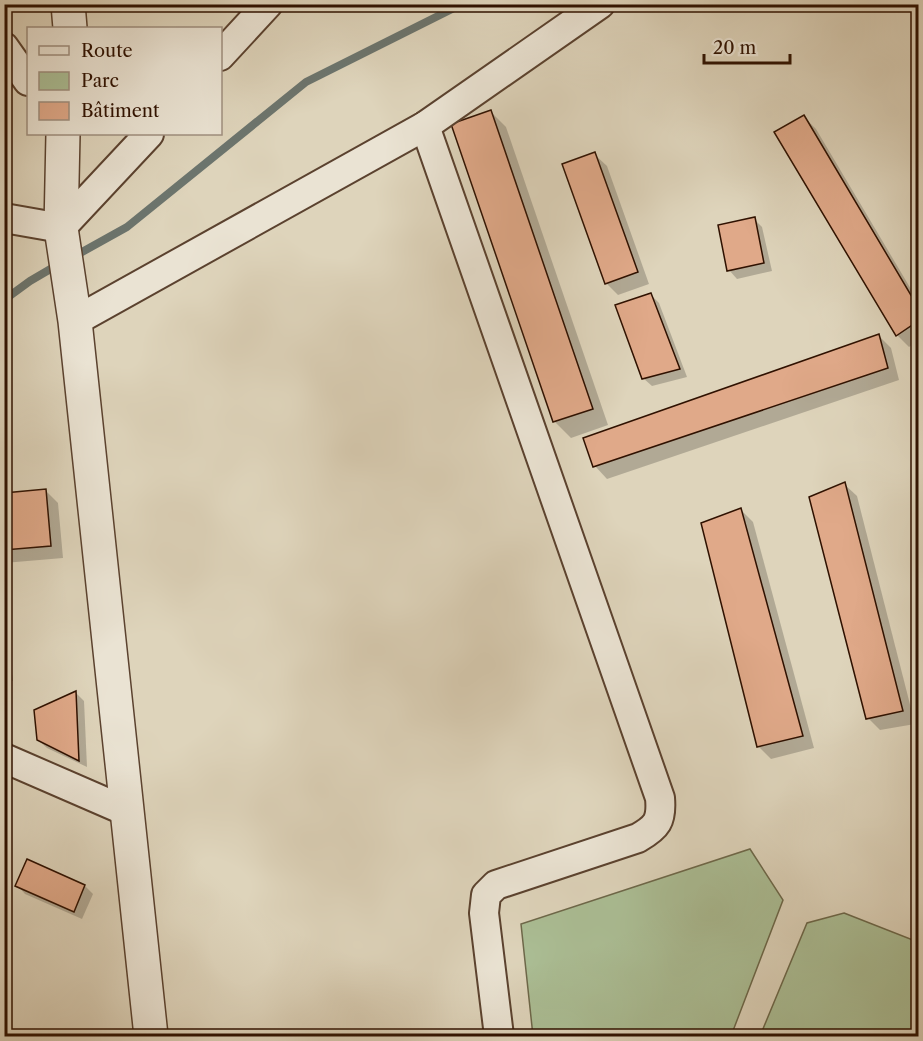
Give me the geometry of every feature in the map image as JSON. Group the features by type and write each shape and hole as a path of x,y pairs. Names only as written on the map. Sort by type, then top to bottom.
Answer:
{"street":[{"path":"69,4 70,27"},
{"path":"222,54 268,4"},
{"path":"73,307 425,126 600,4"},
{"path":"4,47 27,80"},
{"path":"425,126 660,798 662,816 656,827 638,838 496,885 486,895 484,913 499,1036"},
{"path":"63,135 62,235 73,307 151,1036"},
{"path":"62,235 148,135"},
{"path":"4,218 62,235"},
{"path":"4,758 126,811"}],"green space":[{"path":"750,849 783,900 731,1036 533,1036 521,924"},
{"path":"844,913 918,942 918,1035 760,1036 807,923"}],"building":[{"path":"491,110 593,409 553,422 451,124"},
{"path":"804,115 918,307 918,321 896,336 774,132"},
{"path":"595,152 638,272 605,284 562,164"},
{"path":"755,217 764,263 727,271 718,225"},
{"path":"651,293 680,369 642,379 615,305"},
{"path":"879,334 888,368 593,467 583,438"},
{"path":"845,482 903,711 866,719 809,497"},
{"path":"46,489 51,546 4,550 4,493"},
{"path":"741,508 803,736 757,747 701,523"},
{"path":"76,691 79,761 37,740 34,710"},
{"path":"27,859 85,885 74,912 15,886"}],"waterway":[{"path":"73,257 127,227 306,82 462,4"},
{"path":"4,300 59,264"}]}
